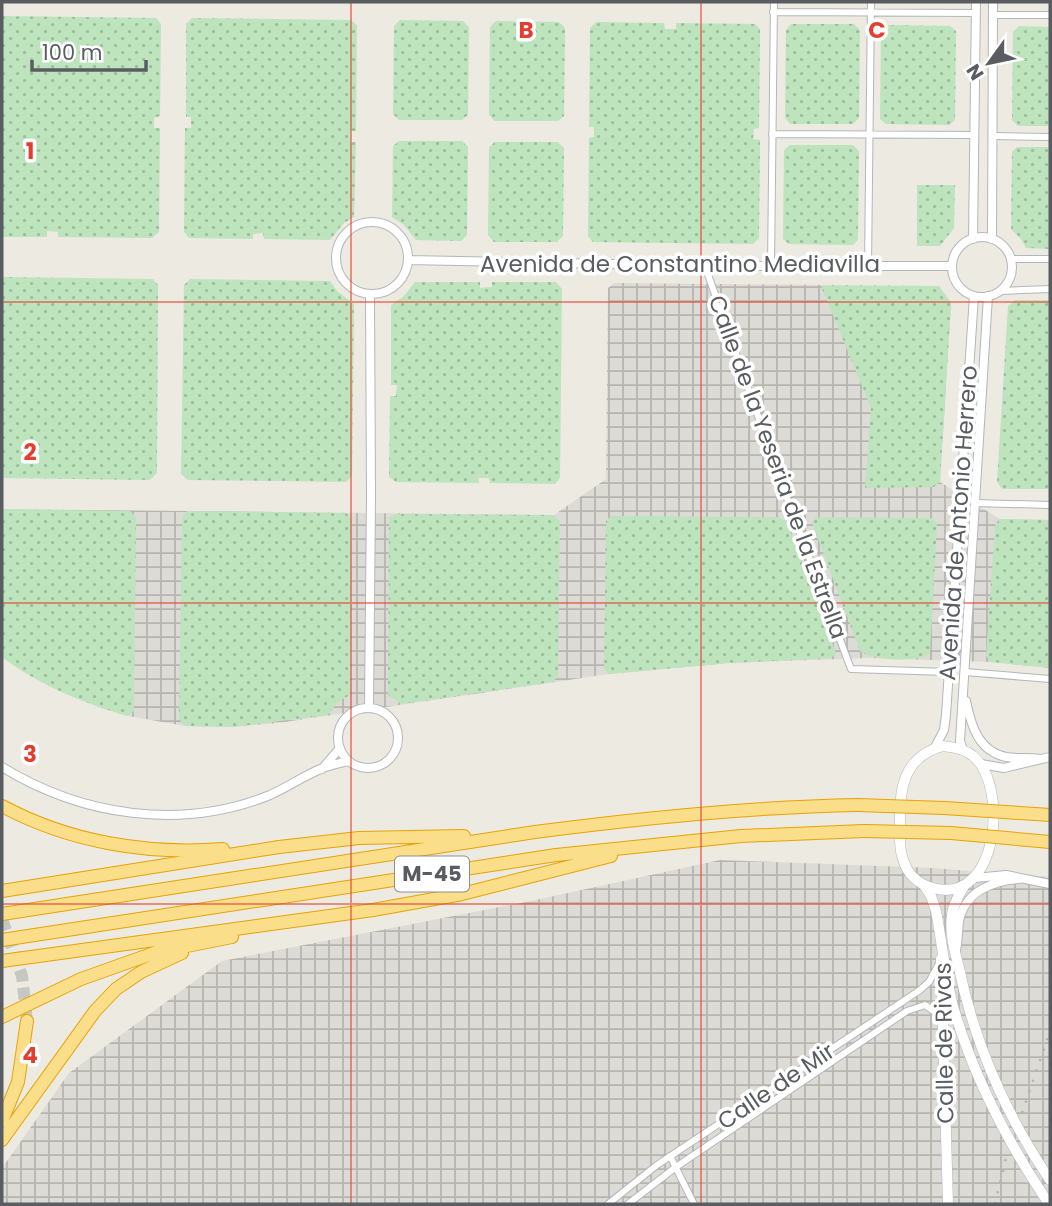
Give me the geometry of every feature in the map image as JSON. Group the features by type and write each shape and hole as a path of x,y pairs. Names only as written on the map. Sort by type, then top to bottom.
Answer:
{"highway":[{"path":"2,805 16,814 67,834 107,843 142,848 207,850 279,847"},
{"name":"M-45","path":"2,914 485,839 621,821 799,806 858,805 1050,815"},
{"name":"M-45","path":"2,940 556,855 741,836 864,831 951,833 1050,842"},
{"path":"2,891 279,847 359,838 462,836 485,839"},
{"path":"2,961 332,916 463,894 611,856 624,848"},
{"path":"2,1017 81,979 157,952 332,916"},
{"path":"2,1140 80,1030 116,989 168,958 241,935"},
{"path":"2,1121 18,1082 27,1021"}],"main road":[{"path":"943,746 963,750 972,754 989,778 993,797 992,823 983,868 964,886 946,890 924,885 913,877 903,860 900,848 900,795 914,762 943,746"},
{"name":"Calle de Rivas","path":"924,885 936,911 943,952 939,964 948,1204"},
{"path":"964,886 952,913 956,954 966,1001 1008,1112 1050,1180"},
{"path":"943,952 953,1004 980,1083 997,1119 1049,1204"}],"street":[{"path":"771,265 774,2"},
{"path":"868,266 872,2"},
{"path":"973,239 976,2"},
{"path":"992,239 993,2"},
{"path":"773,12 976,13"},
{"path":"994,15 1050,15"},
{"path":"772,134 974,135"},
{"path":"992,136 1050,137"},
{"path":"360,224 383,224 394,229 402,238 407,248 408,260 400,281 391,289 370,295 351,287 339,271 338,249 342,239 360,224"},
{"path":"973,239 992,239 1000,244 1010,259 1011,273 1000,290 988,296 974,296 958,285 952,266 958,249 973,239"},
{"path":"1010,259 1050,259"},
{"name":"Avenida de Constantino Mediavilla","path":"408,260 705,266 952,266"},
{"name":"Calle de la Yeseria de la Estrella","path":"705,266 851,669 948,672"},
{"path":"1000,290 1050,289"},
{"path":"369,708 370,295"},
{"name":"Avenida de Antonio Herrero","path":"934,749 944,730 974,296"},
{"name":"Avenida de Antonio Herrero","path":"963,750 960,741 988,296"},
{"path":"975,503 1050,505"},
{"path":"965,672 1050,680"},
{"path":"963,690 971,723 979,741 1003,756 1041,759"},
{"path":"369,708 380,710 393,721 398,737 395,752 385,763 371,768 349,761 340,748 339,732 342,724 353,712 369,708"},
{"path":"322,769 340,748"},
{"path":"981,764 1004,768 1050,757"},
{"path":"2,767 29,783 73,802 129,813 174,815 234,806 269,795 322,769 349,761"},
{"path":"975,878 1006,875 1050,884"},
{"path":"956,954 959,922 974,894 992,884 1019,879"},
{"name":"Calle de Mir","path":"608,1204 670,1156 920,990 929,982 939,964"},
{"name":"Calle de Mir","path":"628,1204 676,1167 907,1011 925,1005 942,1017"},
{"path":"670,1156 694,1204"}],"shaded area":[{"path":"614,283 939,286 951,303 940,482 1000,519 1050,520 1050,668 991,662 868,658 729,663 609,674 278,723 233,727 185,726 128,716 45,684 2,657 2,509 554,515 606,479 608,288"},
{"path":"720,860 933,868 1050,877 1050,1204 2,1204 2,1168 69,1073 222,961 531,901"}],"green space":[{"path":"2,16 156,18 161,24 160,116 154,118 154,128 160,128 159,232 152,238 58,237 58,232 47,231 47,237 2,237"},
{"path":"192,18 351,20 357,25 356,131 350,131 350,142 356,142 354,217 344,223 330,240 264,239 263,233 253,234 253,239 189,238 184,232 185,128 191,128 191,117 186,117 186,24"},
{"path":"400,20 463,21 469,27 468,115 462,120 399,120 393,114 394,26"},
{"path":"496,21 559,22 565,28 564,116 558,121 495,121 489,115 490,27"},
{"path":"596,22 664,23 665,29 676,29 676,23 755,24 760,29 759,128 754,129 753,139 760,140 759,238 753,244 593,242 588,236 589,138 594,137 594,127 589,127 590,28"},
{"path":"791,24 854,24 860,30 859,118 853,124 790,124 785,118 786,30"},
{"path":"887,25 950,26 956,31 955,120 949,125 886,124 880,119 881,30"},
{"path":"1019,26 1050,27 1050,126 1018,126 1012,120 1013,32"},
{"path":"399,141 462,141 468,147 467,235 461,241 416,240 404,225 392,217 393,146"},
{"path":"495,142 558,142 564,148 563,236 557,242 494,242 488,235 489,147"},
{"path":"790,145 853,145 859,151 858,239 853,245 789,244 783,239 784,150"},
{"path":"1017,147 1050,147 1050,249 1026,248 1011,229 1012,152"},
{"path":"917,185 955,185 954,228 940,246 917,246"},
{"path":"2,277 153,279 158,285 157,473 150,480 2,478"},
{"path":"190,279 330,281 337,291 354,304 352,476 346,482 188,480 181,474 184,285"},
{"path":"415,282 480,282 480,288 492,287 492,282 556,282 562,289 560,478 555,484 490,483 489,478 478,478 479,483 396,482 389,477 390,396 396,396 397,385 391,385 391,305 404,296"},
{"path":"821,286 939,286 951,303 940,482 934,487 865,488 871,408"},
{"path":"1015,300 1050,300 1050,489 1002,489 997,482 1008,306"},
{"path":"2,509 130,511 136,517 134,711 128,716 62,692 2,657"},
{"path":"187,511 346,513 352,519 350,695 338,702 328,715 233,727 185,726 179,719 182,517"},
{"path":"395,514 554,515 560,521 558,676 553,682 401,704 388,695 389,518"},
{"path":"611,516 779,517 787,522 836,653 831,658 729,663 609,674 604,669 606,521"},
{"path":"816,517 932,518 937,524 930,653 916,658 895,660 860,651 812,523"},
{"path":"1000,519 1050,520 1050,668 991,662 986,656 995,525"}],"tunnel":[{"path":"2,919 22,976 27,1021"}],"railway":[{"path":"1022,1113 1050,1031"},
{"path":"995,1204 1006,1158"}]}
